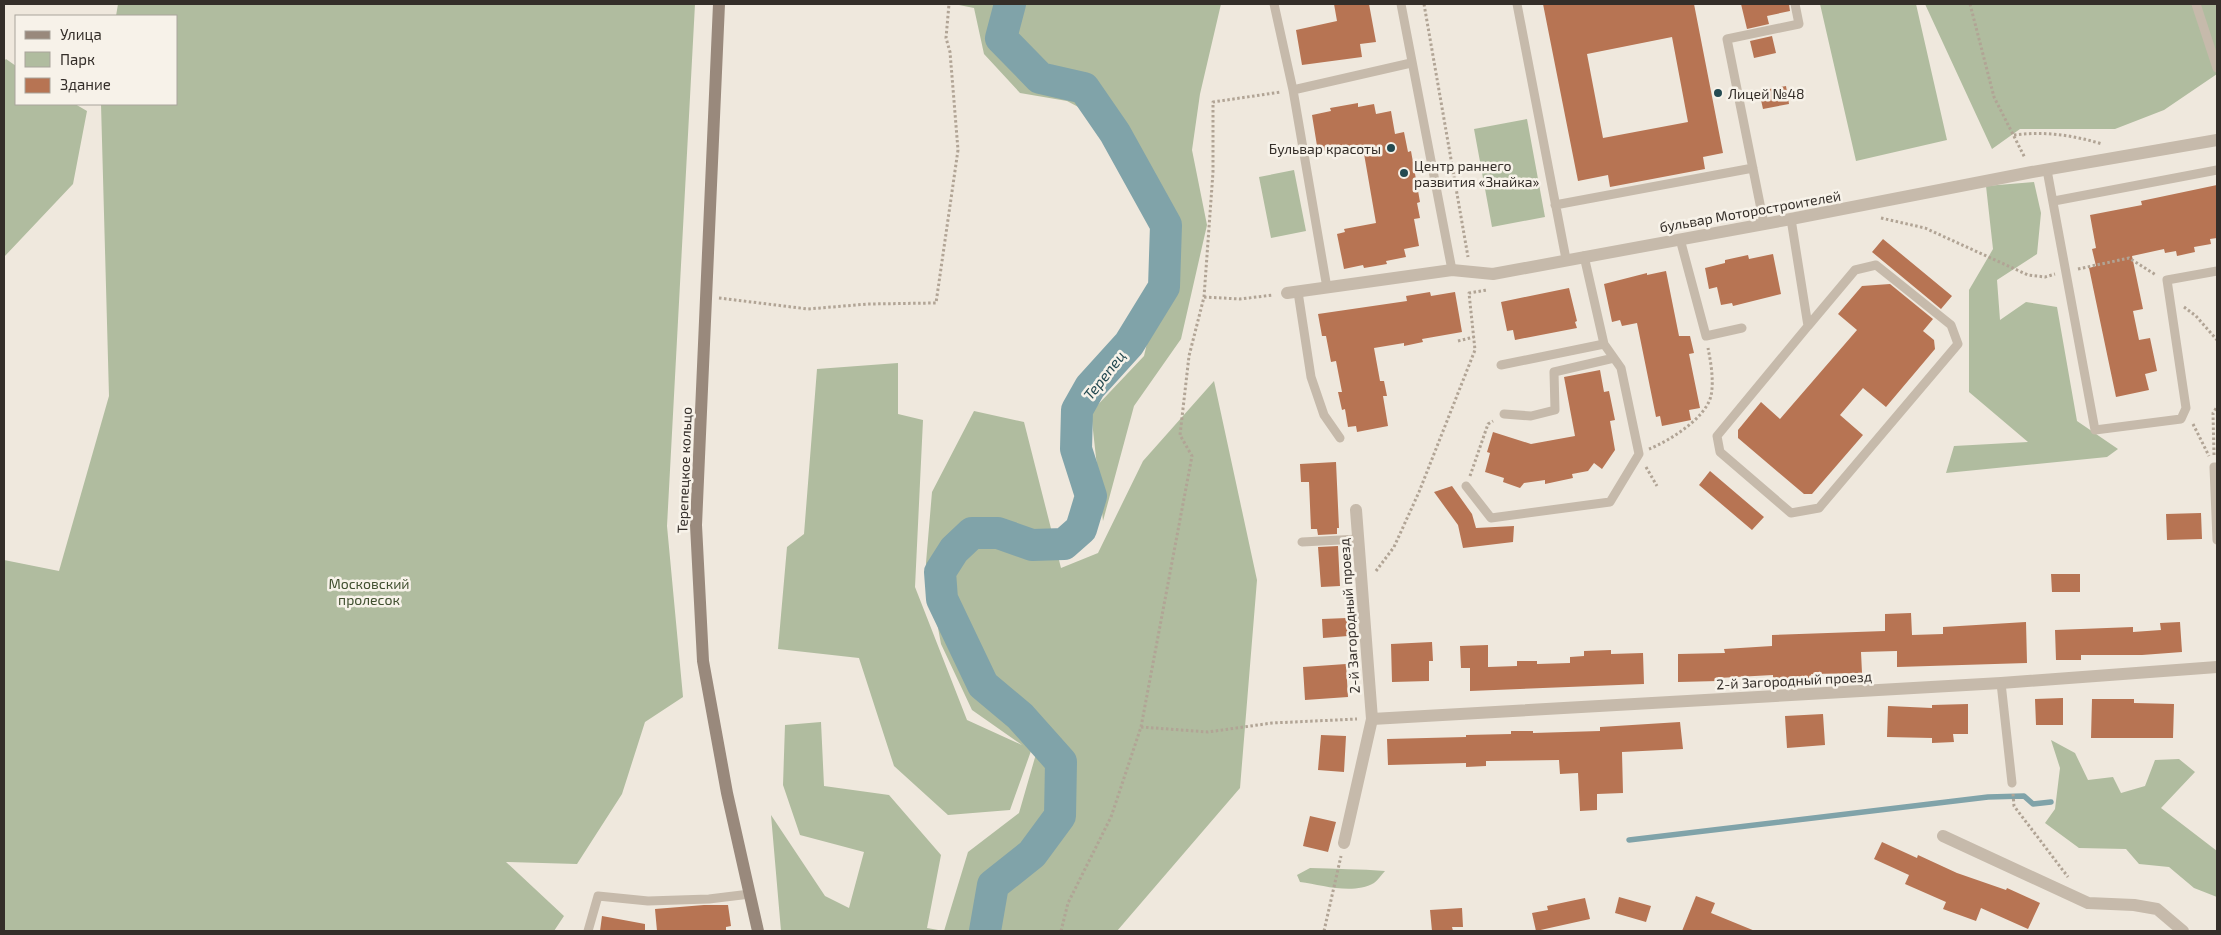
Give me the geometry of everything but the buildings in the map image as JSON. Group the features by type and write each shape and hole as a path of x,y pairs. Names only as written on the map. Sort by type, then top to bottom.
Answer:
{"street":[{"name":"Терепецкое кольцо","path":"719,4 696,525 703,661 727,793 758,931"},
{"name":"бульвар Моторостроителей","path":"1292,292 1452,270 1493,274 2032,172 2217,140"},
{"name":"2-й Загородный проезд","path":"1344,843 1372,719 1356,510"},
{"name":"2-й Загородный проезд","path":"1372,719 2001,683 2217,667"},
{"path":"1943,836 2088,903 2134,905 2158,909 2183,931"}],"lane":[{"path":"1274,4 1293,90 1326,288"},
{"path":"1401,4 1452,270"},
{"path":"1517,4 1566,259"},
{"path":"1764,224 1727,39 1799,24 1795,4"},
{"path":"2196,4 2217,68"},
{"path":"1293,90 1411,63"},
{"path":"1555,205 1753,168"},
{"path":"2047,170 2095,430 2180,420 2186,408 2167,280 2217,271"},
{"path":"2054,201 2217,170"},
{"path":"1791,219 1808,326 1717,436 1720,452 1791,513 1819,508 1958,344 1952,325 1876,264 1855,270 1808,326"},
{"path":"1680,239 1706,336 1742,328"},
{"path":"1466,486 1491,518 1610,502 1639,454 1621,368 1604,344 1584,256"},
{"path":"1292,292 1311,377 1324,414 1340,438"},
{"path":"1501,365 1604,344"},
{"path":"1504,414 1531,416 1555,410 1554,372 1614,358"},
{"path":"2216,467 2217,540"},
{"path":"1302,542 1359,539"},
{"path":"2001,683 2012,783"},
{"path":"588,931 598,896 648,901 709,899 750,894"}],"path":[{"path":"706,297 808,309 868,304 936,303 958,150 950,52 946,38 949,4"},
{"path":"1363,584 1377,570 1394,547 1419,492 1475,350 1466,271 1468,254 1424,4"},
{"path":"1970,4 1994,97 2032,172"},
{"path":"1061,931 1068,903 1111,817 1141,727 1192,456 1180,435 1189,356 1204,297 1213,172 1213,102 1293,90"},
{"path":"2014,135 2035,132 2070,136 2106,145"},
{"path":"1885,215 1875,216 1925,228 2028,275 2045,277 2129,258 2167,280"},
{"path":"1469,293 1496,288"},
{"path":"1204,297 1240,299 1292,292"},
{"path":"1657,486 1639,454 1681,432 1696,418 1711,397 1712,367 1706,336"},
{"path":"1458,341 1474,337"},
{"path":"2216,467 2213,413 2217,407"},
{"path":"1466,486 1488,424 1504,414"},
{"path":"2180,420 2193,424 2216,467"},
{"path":"1141,727 1208,732 1272,722 1372,719"},
{"path":"2014,806 2071,881"},
{"path":"1324,931 1338,867"}],"green space":[{"name":"Московский пролесок","path":"118,4 695,4 667,526 683,697 645,722 622,794 577,864 506,862 564,916 554,931 4,931 4,560 59,571 109,396 101,105 178,105 178,15 116,15"},
{"path":"954,4 1221,4 1200,94 1192,150 1207,225 1181,339 1134,406 1103,521 1091,412 1144,356 1166,261 1101,119 1067,101 1020,93 984,54 974,8"},
{"path":"1820,4 1916,4 1947,140 1856,161"},
{"path":"1925,4 2217,4 2217,74 2164,110 2115,129 2020,129 1992,149"},
{"path":"6,59 15,65 15,105 77,105 87,111 73,184 4,257 4,61"},
{"path":"1527,119 1545,217 1492,227 1474,129"},
{"path":"1294,170 1306,231 1271,238 1259,177"},
{"path":"2034,182 2041,213 2037,254 1997,280 2000,320 2026,302 2057,307 2077,421 2118,449 2107,457 1946,473 1954,446 2028,442 1969,392 1969,290 1993,249 1986,186"},
{"path":"898,363 898,414 923,420 915,587 967,720 1022,745 972,710 941,644 926,563 932,492 974,411 1024,422 1061,568 1098,553 1143,461 1214,381 1257,580 1240,788 1117,931 944,931 968,852 1019,813 1036,754 1031,751 1010,810 948,815 894,766 859,658 778,649 787,547 804,534 817,369"},
{"path":"821,722 824,786 889,795 941,855 927,928 944,931 781,931 771,815 825,896 849,908 864,852 800,835 783,785 785,725"},
{"path":"2051,740 2075,753 2088,780 2113,777 2121,793 2145,786 2155,760 2179,759 2195,772 2161,808 2217,851 2217,897 2194,888 2169,867 2139,864 2126,849 2079,848 2045,823 2055,809 2060,768"},
{"path":"1310,868 1385,871 1374,883 1366,887 1347,889 1300,882 1297,875"}],"waterway":[{"name":"Терепец","path":"985,931 993,885 1032,854 1060,816 1061,762 1020,716 983,685 942,599 940,572 954,550 972,533 998,533 1032,545 1064,544 1081,529 1091,496 1076,449 1077,410 1090,387 1129,344 1164,287 1166,225 1115,133 1084,88 1040,78 1001,38 1010,4"},
{"path":"1629,840 1988,797 2024,796 2033,804 2051,802"}],"place":[{"name":"Лицей №48","path":"1718,93"},
{"name":"Бульвар красоты","path":"1391,148"},
{"name":"Центр раннего развития «Знайка»","path":"1404,173"}]}
